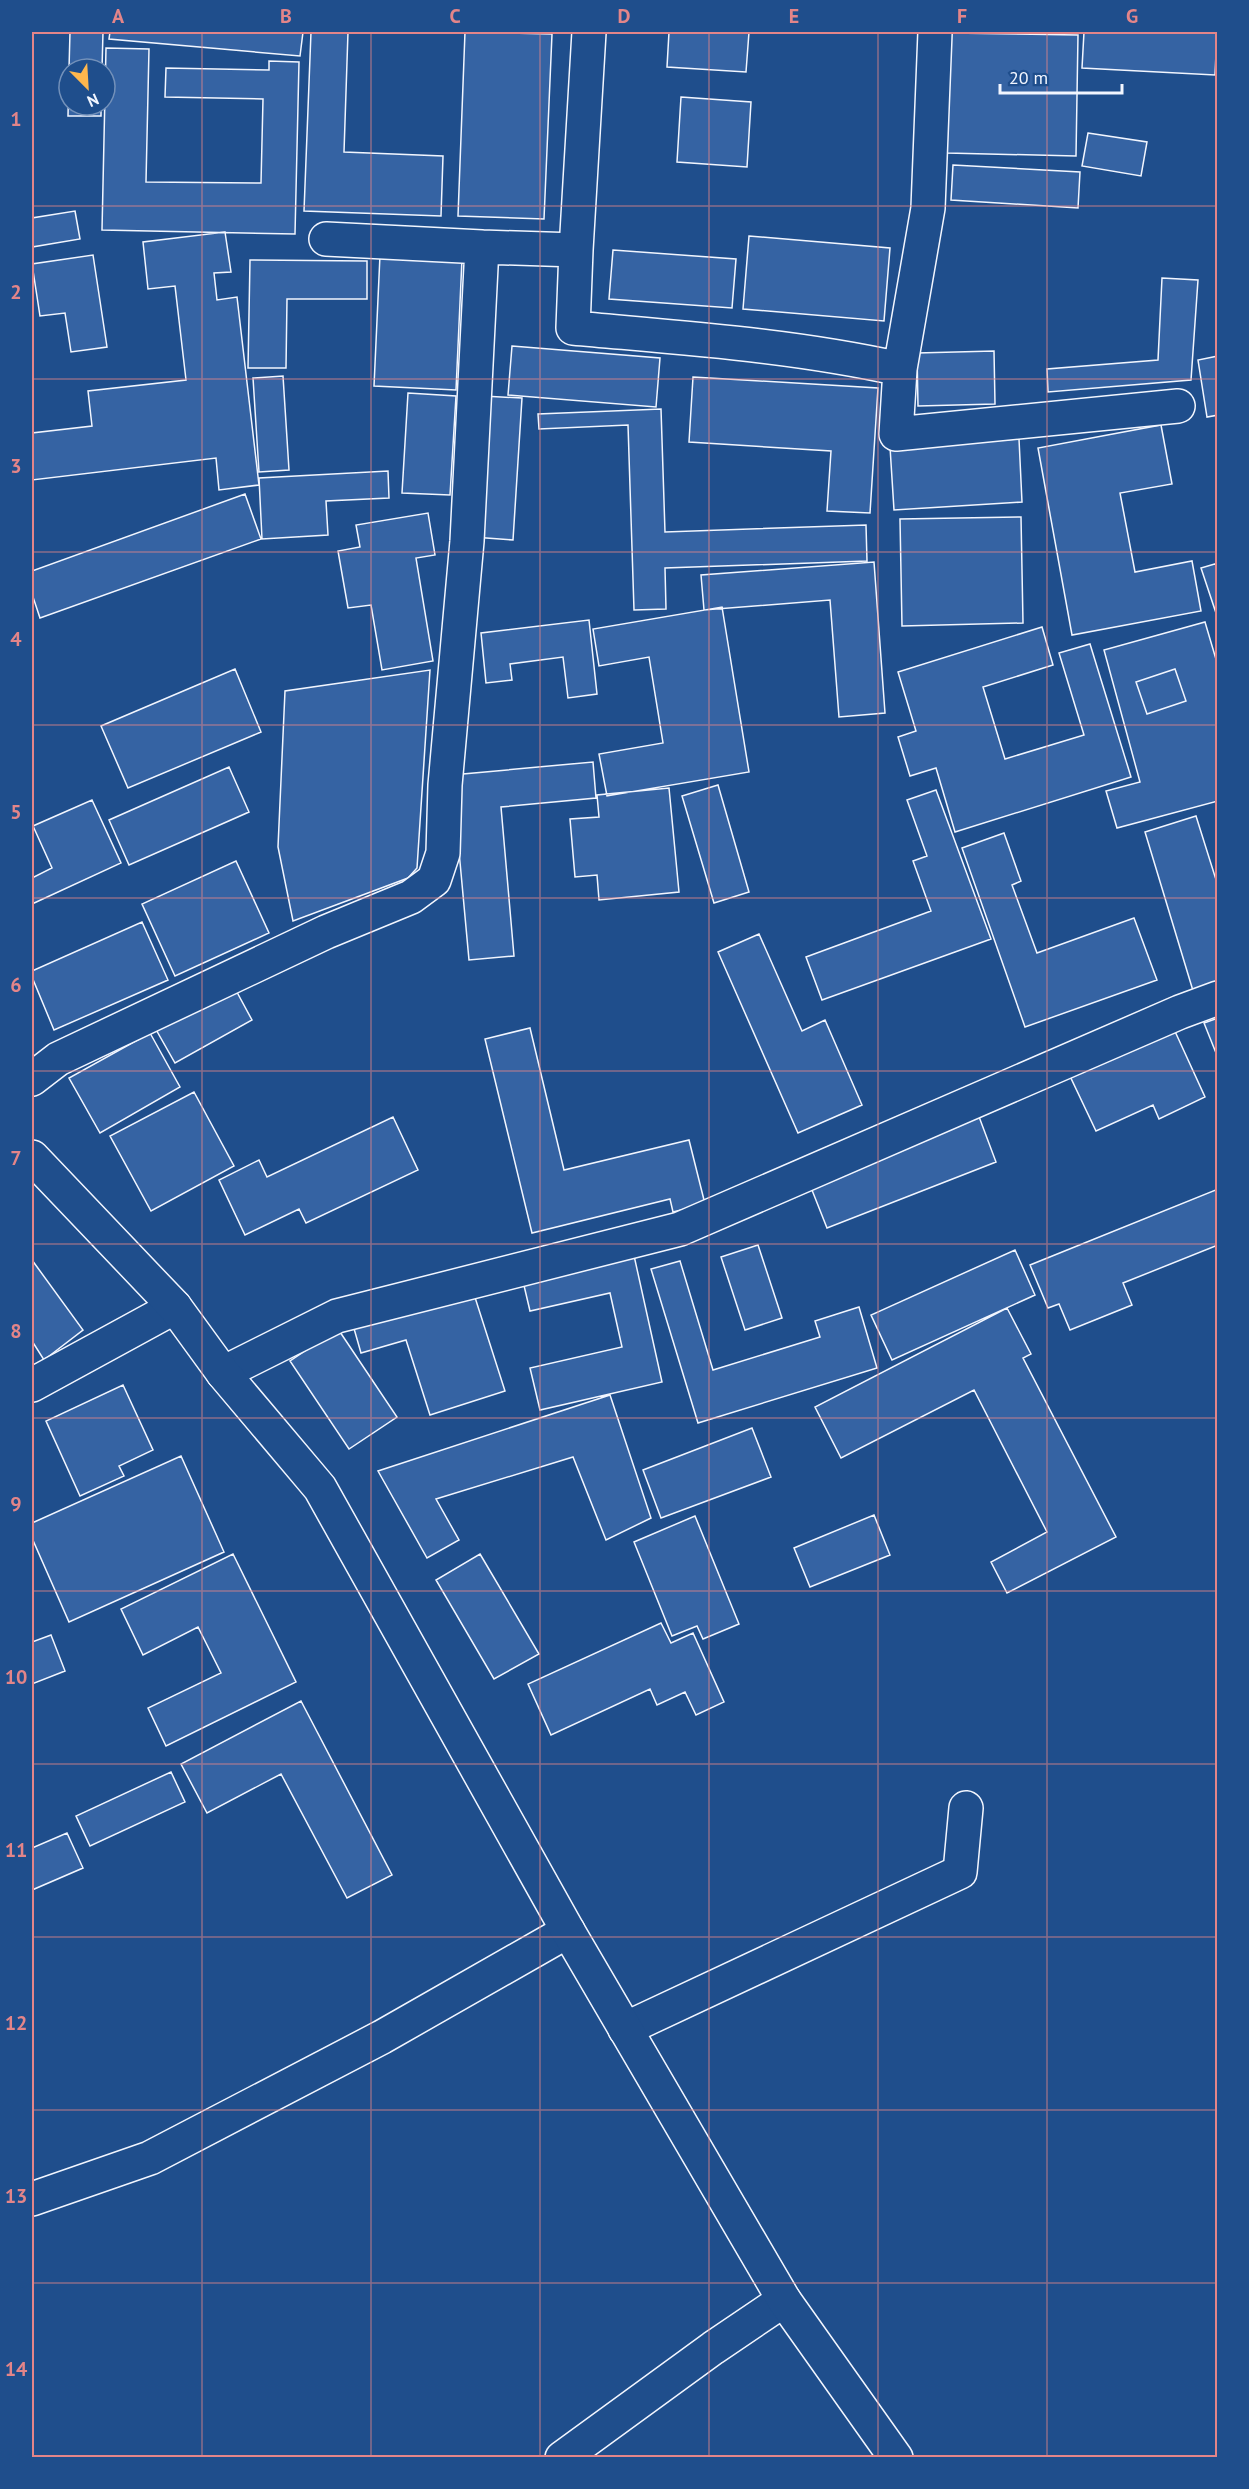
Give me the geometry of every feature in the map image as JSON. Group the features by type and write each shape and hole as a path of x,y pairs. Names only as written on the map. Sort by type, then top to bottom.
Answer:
{"street":[{"path":"589,32 573,328 758,345 846,357 900,369"},
{"path":"935,32 928,208 900,369 896,434 1178,406"},
{"path":"326,239 576,250"},
{"path":"32,1079 58,1059 306,941 411,897 434,880 443,853 445,785 467,542 482,247"},
{"path":"224,1373 337,1316 680,1229 1180,1012 1218,998"},
{"path":"32,1157 175,1307 224,1373 320,1488 568,1931 784,2300 896,2457"},
{"path":"32,1385 175,1307"},
{"path":"625,2029 960,1872 966,1808"},
{"path":"32,2199 150,2158 372,2042 568,1931"},
{"path":"562,2457 713,2348 784,2300"}],"building":[{"path":"70,32 103,32 102,57 69,57"},
{"path":"110,32 303,32 300,56 109,39"},
{"path":"311,32 348,32 344,152 443,156 441,216 304,211"},
{"path":"465,32 552,34 544,219 458,216"},
{"path":"669,32 749,32 746,72 667,67"},
{"path":"1084,32 1217,32 1215,75 1082,68"},
{"path":"950,33 1078,35 1076,156 947,153"},
{"path":"106,48 149,49 146,182 261,183 263,99 165,97 166,68 269,70 269,61 299,62 295,234 102,230 104,117 117,117 117,57 106,57"},
{"path":"681,97 751,102 747,167 677,162"},
{"path":"1088,133 1147,142 1141,176 1082,166"},
{"path":"953,165 1080,172 1078,208 951,200"},
{"path":"75,211 80,239 32,247 32,218"},
{"path":"225,232 231,272 214,273 217,300 237,297 259,485 219,490 216,458 32,480 32,433 92,426 88,391 186,380 175,286 148,289 143,242"},
{"path":"749,236 890,248 884,321 743,309"},
{"path":"613,250 736,259 732,308 609,299"},
{"path":"93,255 107,347 71,352 65,313 40,316 32,264"},
{"path":"380,255 462,259 456,390 374,386"},
{"path":"250,260 367,261 367,299 287,299 286,368 248,368"},
{"path":"1162,278 1198,280 1191,380 1048,392 1047,369 1158,360"},
{"path":"512,346 660,358 656,407 508,395"},
{"path":"994,351 995,404 918,406 917,353"},
{"path":"1218,356 1218,415 1207,417 1198,360"},
{"path":"283,376 289,470 259,472 253,378"},
{"path":"693,377 878,388 870,513 827,511 831,451 689,442"},
{"path":"408,393 456,396 450,495 402,493"},
{"path":"483,396 522,398 513,540 473,537"},
{"path":"661,409 665,532 866,525 867,561 665,568 666,609 634,610 628,425 539,429 538,414"},
{"path":"1161,425 1172,484 1120,493 1135,572 1192,561 1201,611 1072,635 1038,448"},
{"path":"1019,439 1022,502 894,510 890,447"},
{"path":"388,471 389,498 326,501 328,535 262,539 259,478"},
{"path":"245,494 261,539 40,618 32,594 32,571"},
{"path":"428,513 435,555 416,558 433,661 382,670 371,605 348,608 338,551 360,547 356,525"},
{"path":"1021,517 1023,623 902,626 900,519"},
{"path":"874,562 885,713 839,717 830,600 704,610 701,575"},
{"path":"1218,563 1218,615 1217,616 1201,568"},
{"path":"722,607 749,772 607,796 599,754 663,743 649,657 599,666 593,629"},
{"path":"589,620 597,694 568,698 563,657 510,664 512,680 486,683 481,633"},
{"path":"1205,622 1218,666 1218,801 1117,828 1106,791 1140,782 1104,650"},
{"path":"1042,627 1053,665 983,687 1005,759 1084,735 1059,653 1090,644 1131,777 955,832 936,768 910,776 898,737 916,731 898,672"},
{"path":"235,669 261,732 128,788 101,726"},
{"path":"1175,669 1186,701 1147,714 1136,682"},
{"path":"430,670 417,868 408,878 293,921 278,847 285,691"},
{"path":"593,762 596,798 501,807 514,956 469,960 452,775"},
{"path":"229,767 249,812 129,865 109,820"},
{"path":"718,785 749,892 714,903 682,796"},
{"path":"669,788 679,892 599,900 597,875 575,877 570,819 599,817 597,795"},
{"path":"936,790 991,939 822,1000 806,957 931,911 913,861 927,856 907,800"},
{"path":"92,800 121,863 32,904 32,878 52,868 33,826"},
{"path":"1196,816 1218,886 1218,987 1194,994 1145,832"},
{"path":"1004,833 1021,881 1012,885 1037,953 1134,918 1157,980 1025,1027 962,848"},
{"path":"236,861 269,933 175,976 142,904"},
{"path":"142,922 168,980 54,1030 32,977 32,971"},
{"path":"759,934 802,1031 825,1020 862,1105 798,1133 718,952"},
{"path":"232,983 252,1020 175,1063 154,1026"},
{"path":"1218,1018 1218,1058 1204,1023"},
{"path":"1173,1027 1205,1097 1159,1119 1153,1105 1096,1131 1069,1074"},
{"path":"530,1028 564,1170 689,1140 705,1204 673,1212 670,1199 532,1233 485,1039"},
{"path":"150,1033 180,1087 100,1133 69,1078"},
{"path":"194,1092 234,1166 151,1211 110,1136"},
{"path":"978,1114 996,1162 827,1228 808,1180"},
{"path":"393,1117 418,1170 306,1223 299,1209 245,1235 219,1180 259,1160 267,1177"},
{"path":"1218,1189 1218,1245 1123,1283 1132,1305 1070,1330 1059,1304 1048,1308 1030,1265"},
{"path":"758,1245 782,1318 745,1330 721,1257"},
{"path":"1015,1250 1035,1295 892,1360 871,1315"},
{"path":"633,1251 662,1382 540,1410 530,1368 622,1347 610,1293 530,1311 522,1277"},
{"path":"32,1260 83,1330 44,1360 32,1341"},
{"path":"680,1261 713,1370 820,1337 815,1321 859,1307 877,1368 698,1423 651,1269"},
{"path":"472,1288 505,1391 430,1415 406,1340 361,1353 353,1325"},
{"path":"1007,1308 1031,1354 1023,1358 1116,1537 1007,1593 991,1562 1047,1532 974,1390 841,1458 815,1407"},
{"path":"338,1329 397,1417 349,1449 290,1361"},
{"path":"123,1385 153,1450 119,1466 124,1476 80,1496 46,1421"},
{"path":"610,1395 651,1518 606,1540 573,1457 436,1499 459,1540 427,1558 378,1471"},
{"path":"752,1428 771,1477 661,1518 643,1470"},
{"path":"181,1456 224,1552 69,1622 32,1538 32,1523"},
{"path":"874,1515 890,1555 810,1587 794,1548"},
{"path":"695,1516 739,1624 703,1639 697,1626 672,1636 634,1542"},
{"path":"233,1554 296,1682 166,1746 148,1708 221,1673 198,1627 143,1655 121,1609"},
{"path":"480,1554 539,1654 494,1679 436,1580"},
{"path":"661,1623 671,1643 693,1633 724,1702 696,1715 685,1692 657,1705 650,1689 551,1735 528,1684"},
{"path":"51,1635 65,1671 32,1684 32,1642"},
{"path":"301,1701 392,1875 347,1898 281,1774 207,1813 181,1764"},
{"path":"171,1772 185,1802 90,1846 76,1816"},
{"path":"67,1833 83,1868 32,1890 32,1848"}]}
